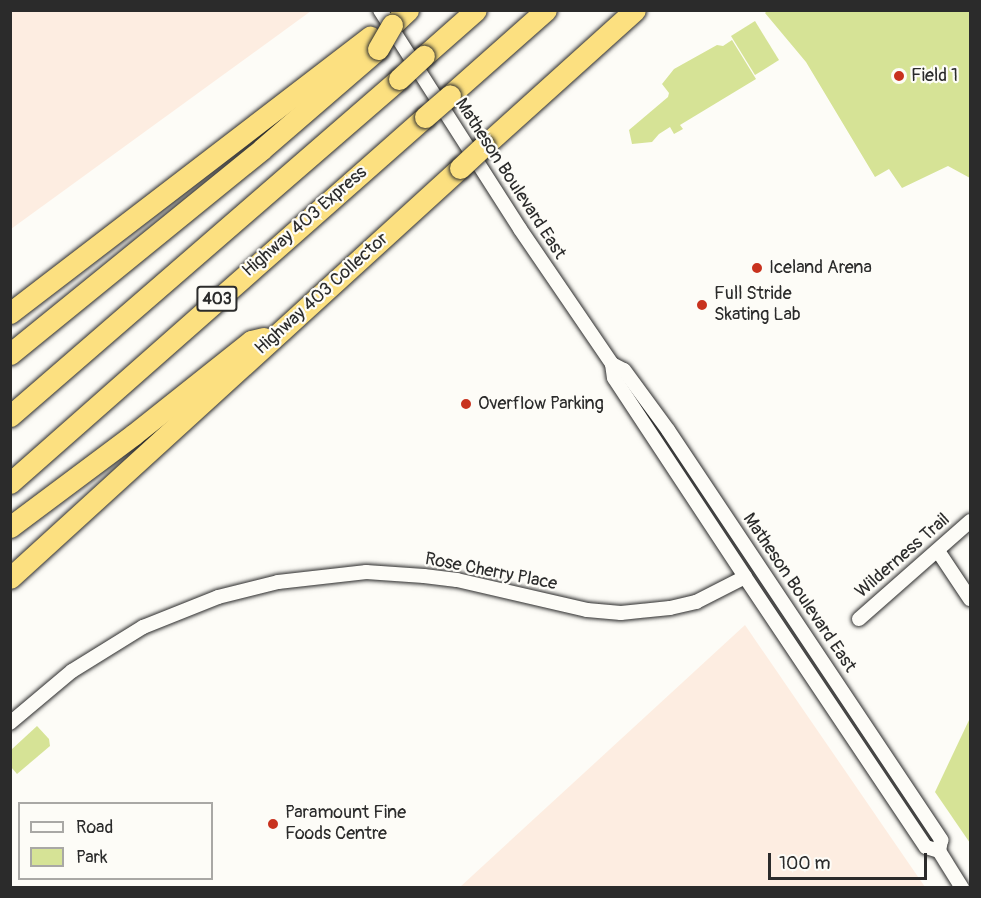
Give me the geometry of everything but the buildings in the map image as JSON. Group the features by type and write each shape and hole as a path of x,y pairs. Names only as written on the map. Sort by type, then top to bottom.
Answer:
{"highway":[{"name":"403","path":"10,416 476,10"},
{"name":"Highway 403 Express","path":"10,483 546,10"},
{"name":"Highway 403 Collector","path":"10,578 635,10"},
{"path":"10,354 253,156 374,43 395,16"},
{"path":"10,314 374,43"},
{"path":"10,527 133,435 251,341 278,334"}],"street":[{"name":"Matheson Boulevard East","path":"395,16 520,229 612,364 614,378 926,847 939,851 962,888"},
{"name":"Matheson Boulevard East","path":"612,364 624,370 669,430 941,840 939,851"},
{"name":"Wilderness Trail","path":"859,619 970,521"},
{"path":"938,551 970,598"},
{"name":"Rose Cherry Place","path":"10,723 72,671 143,627 218,597 279,582 366,572 405,574 457,580 587,610 621,613 670,608 696,602 745,577"}],"shaded area":[{"path":"11,10 311,10 311,11 11,229"},
{"path":"745,625 925,887 460,887"}],"green space":[{"name":"Field 1","path":"767,11 970,11 970,178 948,166 902,188 889,169 875,177 806,62 765,13"},
{"path":"755,21 779,60 755,75 731,36"},
{"path":"732,40 756,79 680,125 683,129 674,134 670,127 652,142 632,144 629,130 668,97 669,93 662,84 674,69 717,45 723,46"},
{"path":"970,718 970,843 935,792"},
{"path":"37,726 49,739 50,746 17,774 11,767 11,750"}],"place":[{"name":"Field 1","path":"899,76"},
{"name":"Iceland Arena","path":"757,268"},
{"name":"Full Stride Skating Lab","path":"702,305"},
{"name":"Overflow Parking","path":"466,404"},
{"name":"Paramount Fine Foods Centre","path":"273,824"}]}
